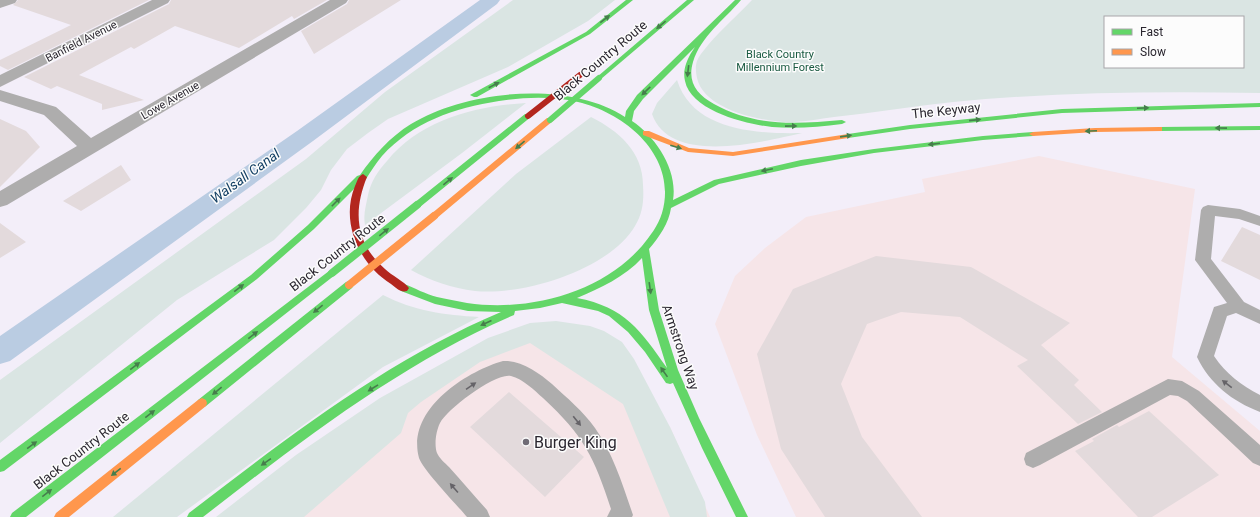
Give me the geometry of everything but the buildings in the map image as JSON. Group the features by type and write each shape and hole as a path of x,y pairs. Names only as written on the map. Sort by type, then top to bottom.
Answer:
{"main road":[{"path":"0,467 254,277 311,227 364,174 382,150 396,138 424,120 447,110 517,73 588,33 630,0"},
{"name":"Black Country Route","path":"60,517 434,216 691,0"},
{"path":"628,121 630,111 640,97 738,0"},
{"path":"714,25 690,61 687,76 689,86 695,96 712,108 734,118 766,126 814,125 852,121"},
{"name":"Black Country Route","path":"16,517 332,274 583,72"},
{"path":"364,174 356,193 353,206 353,218 356,235 364,252 373,264 392,282 427,298 447,304 491,309 521,308 562,299 591,288 612,276 645,249 656,235 668,206 670,186 667,170 660,154 641,130 628,121 610,111 585,102 547,96 511,96 488,98 447,110"},
{"name":"The Keyway","path":"641,130 676,147 716,154 733,154 910,127 1062,111 1260,105"},
{"path":"1001,108 1062,111"},
{"path":"668,206 717,182 794,164 874,151 983,138 1095,130 1260,128"},
{"name":"Armstrong Way","path":"645,249 652,300 658,327 687,404 742,517"},
{"name":"Armstrong Way","path":"562,299 602,308 623,321 650,353 687,404"},
{"path":"193,517 232,487 367,392 456,336 521,308"}],"street":[{"path":"0,4 10,0"},
{"name":"Banfield Avenue","path":"0,82 163,0"},
{"name":"Lowe Avenue","path":"0,200 341,0"},
{"path":"0,95 50,111 90,148"}],"lane":[{"path":"1260,221 1240,214 1208,210 1203,260 1238,306 1260,318"},
{"path":"1238,306 1220,311 1204,357 1217,376 1239,393 1260,404"},
{"path":"480,517 429,458 427,447 428,431 437,411 481,380 503,368 520,371 537,382 572,414 591,438 605,463 623,515 617,517"},
{"path":"1033,458 1168,387 1182,389 1193,396 1260,457"}],"shaded area":[{"path":"1039,156 1195,189 1172,357 1260,431 1260,517 796,517 757,435 715,324 735,276 765,248 806,217 925,192 922,179"},
{"path":"551,333 670,427 710,517 250,517 500,343"}],"green space":[{"path":"513,0 615,0 588,21 508,67 388,119 368,133 347,149 331,170 321,190 306,208 274,240 177,300 0,443 0,380 306,159 385,92"},
{"name":"Black Country Millennium Forest","path":"752,0 1260,0 1260,93 1145,92 1030,96 938,104 802,121 772,121 733,111 710,98 702,89 697,78 696,65 701,54 714,38"},
{"path":"677,80 685,97 697,110 712,119 729,126 747,130 802,133 742,145 697,145 677,140 662,130 652,114 657,103"},
{"path":"526,103 365,225 364,221 368,195 375,176 400,147 415,135 432,125 468,112"},
{"path":"591,117 611,129 628,144 639,162 642,173 643,196 641,211 638,221 623,242 606,255 586,267 563,277 517,289 495,291 466,290 442,284 411,270 516,174"},
{"path":"383,295 406,305 430,311 479,317 383,367 177,517 113,517"},
{"path":"556,321 590,326 604,331 622,342 634,359 670,427 705,502 707,517 670,517 623,404 530,343 480,362 421,402 408,413 401,433 304,517 216,517 296,455 380,398 488,338 530,323"}],"waterway":[{"name":"Walsall Canal","path":"0,352 305,136 491,0"}],"traffic: fast":[{"path":"474,95 588,33 630,0"},
{"path":"599,78 691,0"},
{"path":"628,121 630,111 640,97 738,0"},
{"path":"714,25 694,52 689,64 687,75 688,81 692,90 699,98 724,112 740,118 773,125 807,125 842,122"},
{"path":"550,120 599,78"},
{"path":"404,288 435,300 468,307 504,308 540,305 574,295 606,281 634,261 656,235 666,214 670,194 668,175 661,157 649,141 634,126 617,115 597,106 582,101 565,98 532,95"},
{"path":"363,177 378,156 395,139 415,125 436,115 482,101 532,95"},
{"path":"848,136 910,127 1062,111 1260,105"},
{"path":"417,205 528,116"},
{"path":"1159,129 1260,128"},
{"path":"668,206 717,182 801,163 874,151 983,138 1033,134"},
{"path":"0,467 254,277 311,227 360,178"},
{"path":"332,273 417,205"},
{"path":"645,249 654,310 673,370 694,420 742,517"},
{"path":"16,517 332,273"},
{"path":"202,403 349,285"},
{"path":"562,299 596,306 612,313 623,321 632,329 648,349 670,380"},
{"path":"193,517 258,467 358,396 428,353 470,330 511,312"}],"traffic: slow":[{"path":"434,216 550,120"},
{"path":"1033,134 1095,130 1159,129"},
{"path":"646,133 688,150 733,154 848,136"},
{"path":"349,285 434,216"},
{"path":"60,517 202,403"}],"traffic: jam":[{"path":"528,116 580,75"},
{"path":"363,177 356,193 354,210 355,225 359,241 377,268 389,279 404,288"}],"place":[{"name":"Burger King","path":"526,442"}]}
